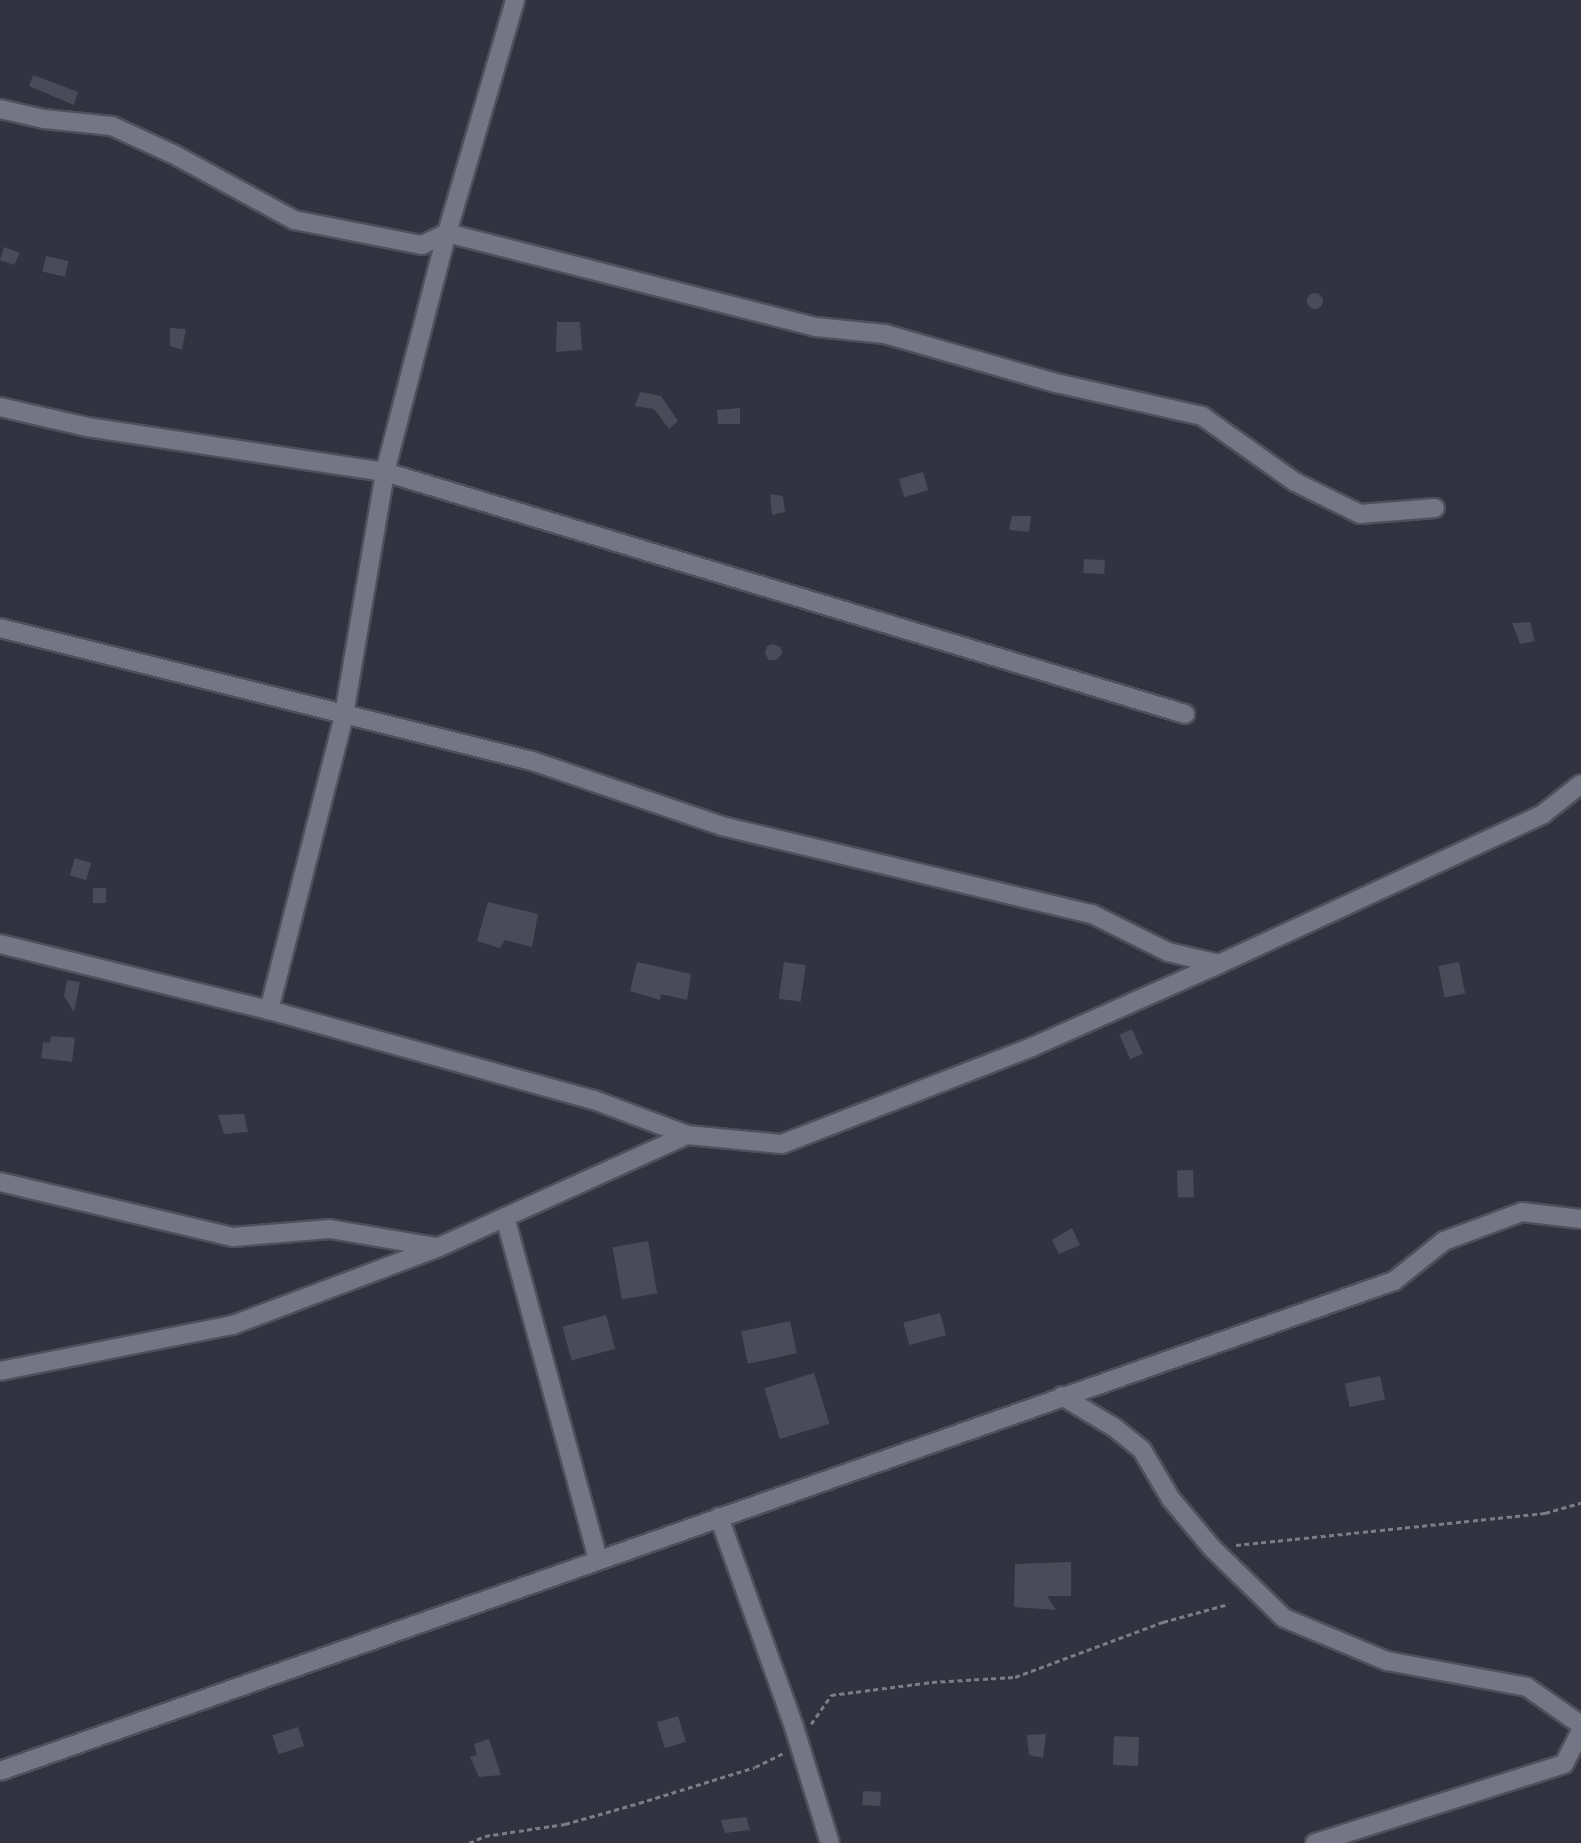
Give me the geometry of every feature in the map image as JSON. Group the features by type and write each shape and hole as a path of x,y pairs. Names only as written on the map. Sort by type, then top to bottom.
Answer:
{"street":[{"path":"269,1010 344,715 385,472 447,233 514,0"},
{"path":"0,109 44,119 112,126 173,154 294,220 422,245 447,233 816,327 885,334 1056,383 1202,416 1295,482 1360,513 1435,508"},
{"path":"0,407 87,427 136,432 385,472 1185,714"},
{"path":"0,628 532,761 722,827 1092,914 1168,952 1219,964"},
{"path":"0,944 269,1010 594,1100 687,1135 782,1144 1032,1047 1219,964 1543,814 1581,785"},
{"path":"0,1371 233,1325 439,1247 687,1135"},
{"path":"0,1182 233,1237 330,1229 439,1247"},
{"path":"0,1771 1394,1281 1444,1241 1522,1212 1581,1219"},
{"path":"505,1217 598,1559"},
{"path":"1062,1396 1115,1428 1142,1450 1171,1499 1212,1548 1284,1618 1387,1661 1527,1687 1581,1727 1564,1764 1315,1843"},
{"path":"719,1517 800,1746 830,1843"}],"path":[{"path":"1212,1548 1545,1513 1581,1503"},
{"path":"469,1843 485,1836 565,1824 755,1767 800,1746 831,1695 932,1682 1015,1677 1163,1622 1228,1604"}],"building":[{"path":"33,75 78,92 74,105 29,86"},
{"path":"4,247 20,253 14,265 0,260"},
{"path":"46,256 68,261 65,277 42,272"},
{"path":"1315,293 1323,301 1315,309 1307,301"},
{"path":"557,322 580,322 582,350 556,352"},
{"path":"170,328 186,329 182,350 170,346"},
{"path":"640,392 661,396 678,421 669,429 654,409 635,406"},
{"path":"740,408 740,424 718,424 717,410"},
{"path":"923,472 928,490 904,497 899,479"},
{"path":"770,494 783,496 785,512 772,515"},
{"path":"1012,516 1031,516 1029,532 1009,530"},
{"path":"1084,559 1105,560 1104,574 1083,573"},
{"path":"1530,622 1535,641 1520,644 1512,623"},
{"path":"773,644 780,647 783,653 776,660 769,660 765,654 767,646"},
{"path":"75,858 91,863 86,880 70,875"},
{"path":"93,888 106,888 106,903 93,903"},
{"path":"488,902 538,914 532,947 505,940 500,948 477,941"},
{"path":"637,962 691,974 687,1000 661,994 660,1000 630,991"},
{"path":"784,962 806,965 801,1002 779,999"},
{"path":"1459,962 1465,993 1444,997 1438,966"},
{"path":"67,980 80,982 74,1012 64,996"},
{"path":"1132,1029 1143,1054 1130,1059 1119,1035"},
{"path":"51,1036 75,1038 72,1062 41,1058 43,1042 50,1043"},
{"path":"244,1114 248,1132 224,1134 218,1115"},
{"path":"1193,1170 1194,1197 1178,1198 1177,1171"},
{"path":"1072,1228 1080,1245 1059,1254 1052,1240"},
{"path":"648,1241 657,1293 622,1299 613,1247"},
{"path":"940,1313 946,1335 909,1345 903,1323"},
{"path":"606,1315 615,1349 572,1360 563,1327"},
{"path":"790,1321 797,1353 748,1364 741,1331"},
{"path":"814,1373 829,1424 780,1439 764,1388"},
{"path":"1380,1376 1385,1399 1350,1407 1345,1383"},
{"path":"1071,1562 1071,1596 1047,1596 1056,1610 1014,1607 1015,1564"},
{"path":"678,1716 686,1742 665,1748 657,1722"},
{"path":"298,1727 304,1746 279,1754 272,1735"},
{"path":"1046,1734 1043,1758 1029,1755 1027,1735"},
{"path":"1114,1736 1139,1737 1138,1766 1113,1765"},
{"path":"489,1739 501,1775 479,1777 470,1757 477,1755 474,1744"},
{"path":"863,1791 881,1792 880,1806 862,1805"},
{"path":"746,1817 750,1830 725,1833 721,1820"}]}
